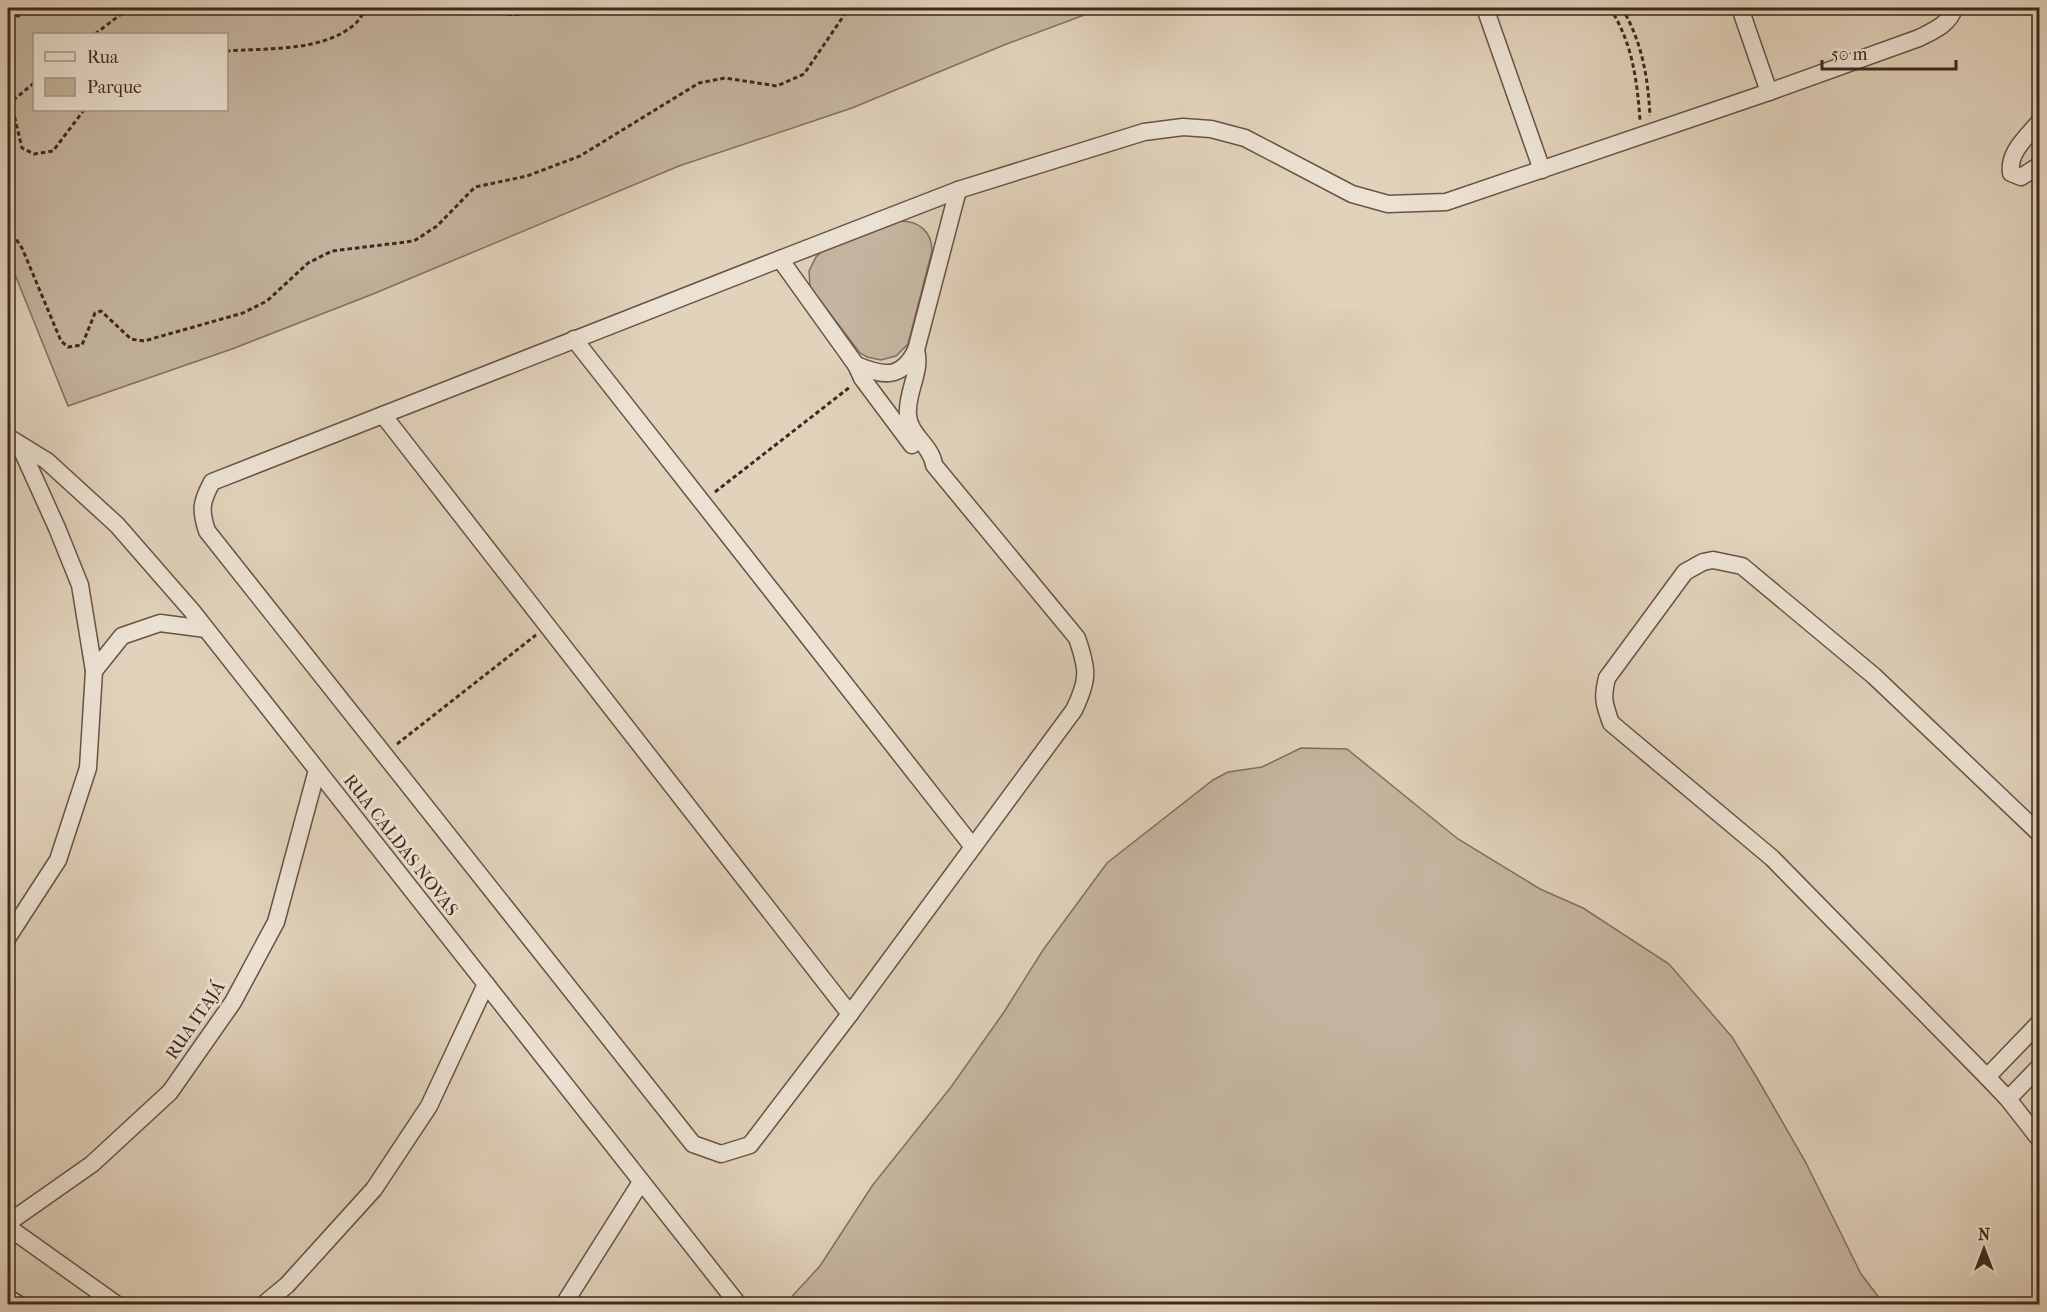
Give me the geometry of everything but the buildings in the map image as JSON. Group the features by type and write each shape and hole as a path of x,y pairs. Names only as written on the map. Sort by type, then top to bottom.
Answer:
{"street":[{"path":"1485,8 1542,170"},
{"path":"1740,8 1769,92"},
{"path":"780,259 925,462 934,465 1077,639 1086,664 1084,689 1074,710 850,1014 750,1145 721,1154 693,1144 207,531 202,517 202,499 212,482 574,339 780,259 958,190 1144,132 1183,127 1211,129 1245,138 1352,194 1388,204 1446,202 1647,135 1918,38 1941,26 1954,8"},
{"path":"2040,121 2014,153 2010,164 2011,173 2021,177 2040,165"},
{"path":"859,372 897,372 910,362 916,350 958,190"},
{"path":"574,339 973,847"},
{"path":"916,350 919,362 908,404 908,416 910,425 933,457 934,465"},
{"path":"383,415 850,1014"},
{"path":"8,937 58,860 85,778 88,768 94,670 80,585 57,528 13,440"},
{"name":"RUA CALDAS NOVAS","path":"13,440 47,461 117,525 206,629 738,1305"},
{"path":"2040,834 1874,676 1742,566 1713,560 1703,562 1685,572 1607,678 1603,702 1611,723 1772,858 2008,1099 2040,1140"},
{"path":"94,670 122,636 160,623 206,629"},
{"name":"RUA ITAJÁ","path":"8,1225 92,1164 170,1092 233,1002 276,922 317,770"},
{"path":"264,1305 287,1285 374,1189 429,1106 486,984"},
{"path":"1987,1077 2040,1022"},
{"path":"2008,1099 2040,1066"},
{"path":"564,1305 641,1182"},
{"path":"8,1225 116,1305"},
{"path":"8,1298 18,1305"}],"path":[{"path":"8,15 21,16 27,8"},
{"path":"96,33 129,8"},
{"path":"179,8 182,10 197,8"},
{"path":"228,51 308,45 335,38 357,22 366,8"},
{"path":"478,8 501,15 529,12 536,8"},
{"path":"8,227 22,248 61,341 68,347 82,345 95,313 101,311 131,339 144,341 243,313 267,301 308,263 332,251 414,241 437,226 475,187 527,176 580,156 699,83 724,78 777,86 804,74 849,8"},
{"path":"1610,8 1632,56 1647,135"},
{"path":"1622,8 1637,37 1646,70 1647,135"},
{"path":"33,84 11,102 22,148 34,154 53,152 83,111"},
{"path":"702,502 859,372"},
{"path":"384,754 548,626"}],"green space":[{"path":"8,8 1103,8 1004,45 852,108 679,166 373,294 232,349 68,406 8,257"},
{"path":"898,221 912,222 927,232 932,251 908,344 896,356 881,360 860,353 810,287 809,271 822,251"},
{"path":"1301,748 1347,749 1458,839 1540,889 1583,908 1669,964 1732,1037 1805,1161 1861,1274 1884,1304 785,1304 820,1266 872,1186 951,1087 1004,1012 1043,950 1107,863 1213,780 1228,772 1262,767"}]}
